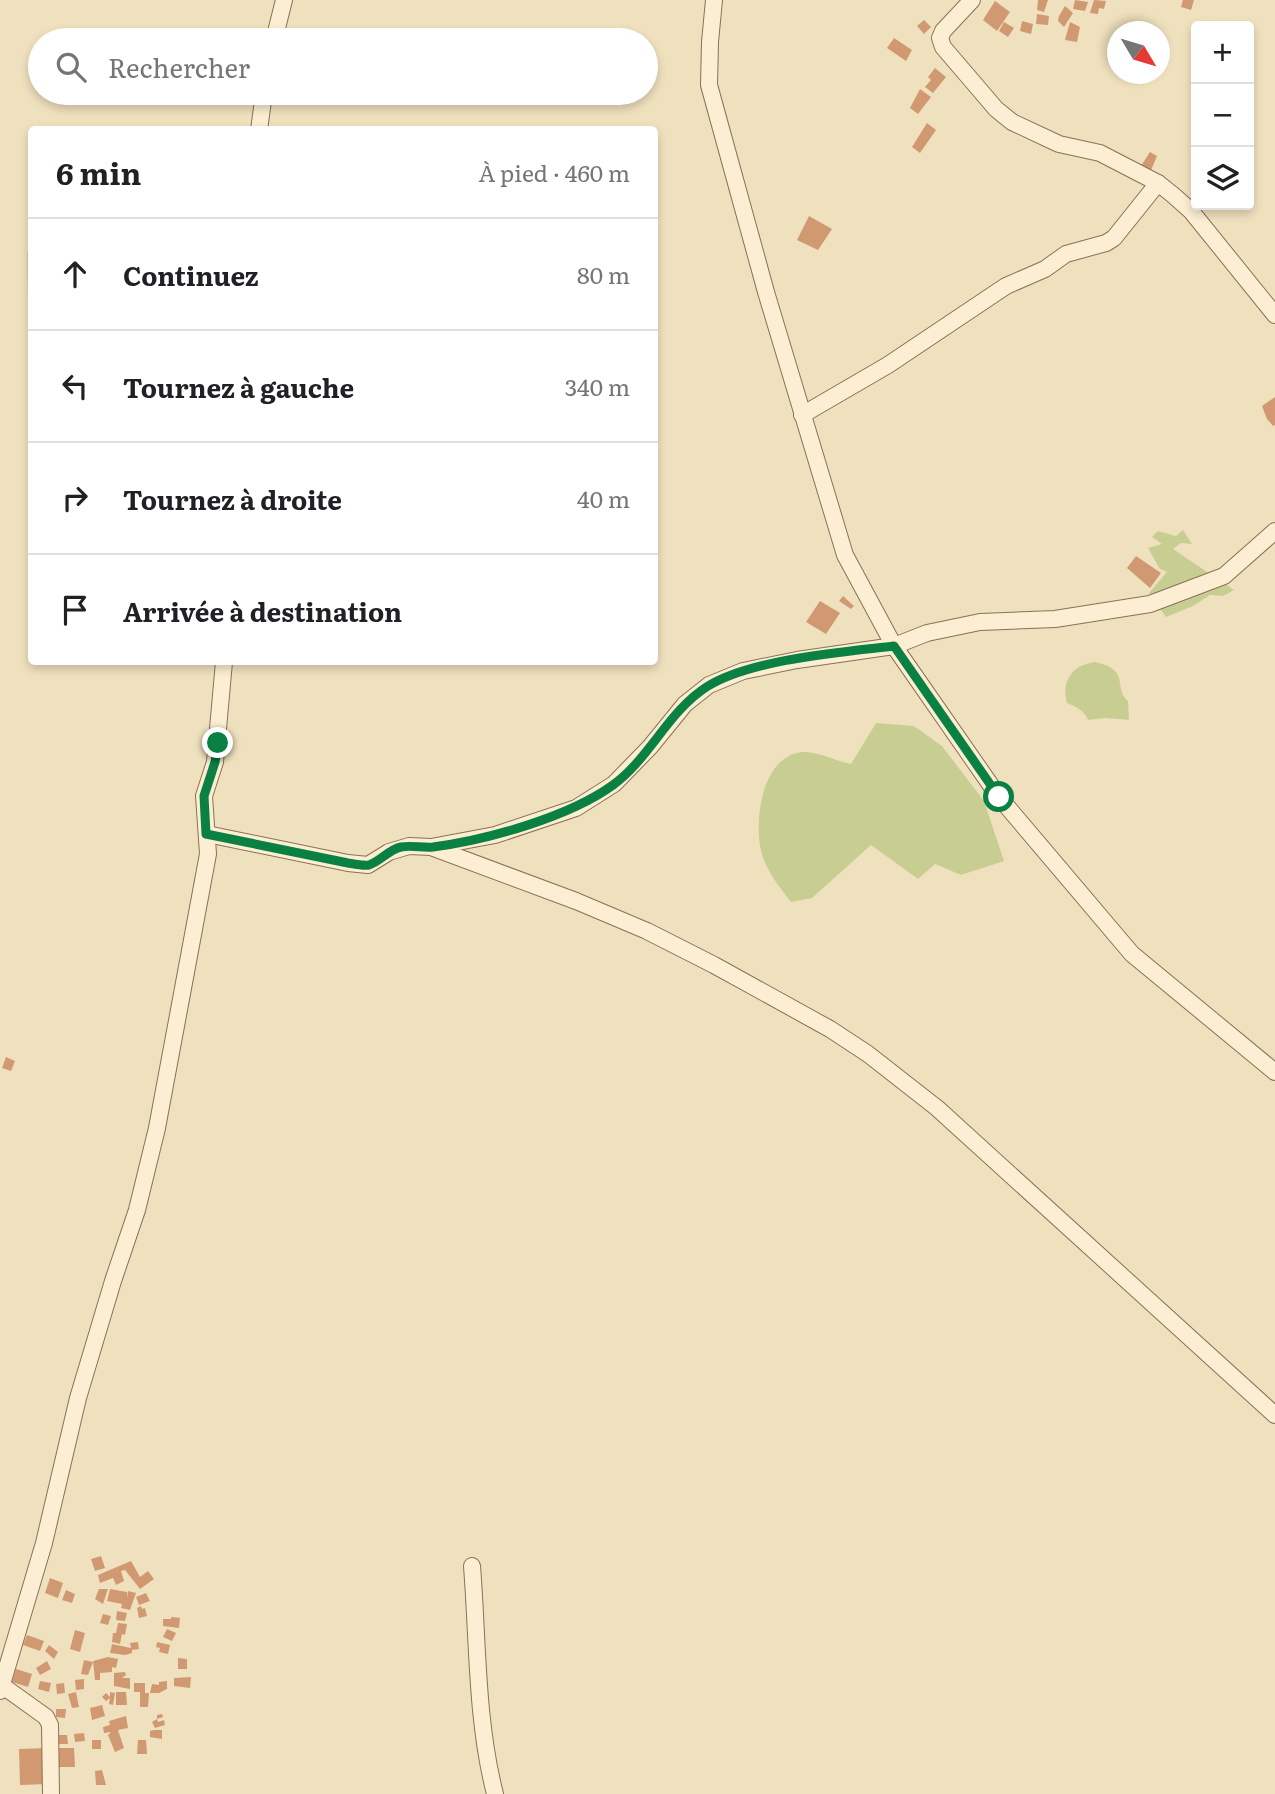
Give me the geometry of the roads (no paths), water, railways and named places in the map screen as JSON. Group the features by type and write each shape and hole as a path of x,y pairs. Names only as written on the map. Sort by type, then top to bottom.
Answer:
{"street":[{"path":"714,0 709,85 802,415 845,555 894,646 999,797 1132,954 1275,1072"},
{"path":"972,0 943,31 940,38 943,47 996,109 1031,132 1059,144 1100,153 1158,183 1191,211 1275,315"},
{"path":"278,28 287,4"},
{"path":"260,126 262,105"},
{"path":"802,415 888,365 1006,286 1045,269 1066,254 1106,243 1114,238 1158,183"},
{"path":"206,834 368,865 396,848 431,847 495,835 576,808 614,784 650,747 685,704 709,685 743,671 894,646 927,633 979,622 1055,619 1150,604 1224,576 1275,531"},
{"path":"51,1794 50,1725 46,1717 0,1686 44,1543 82,1385 146,1179 208,854 204,796 217,752 224,665"},
{"path":"431,847 576,901 647,931 830,1029 868,1054 937,1108 1275,1415"},
{"path":"472,1566 478,1689 495,1794"}]}
